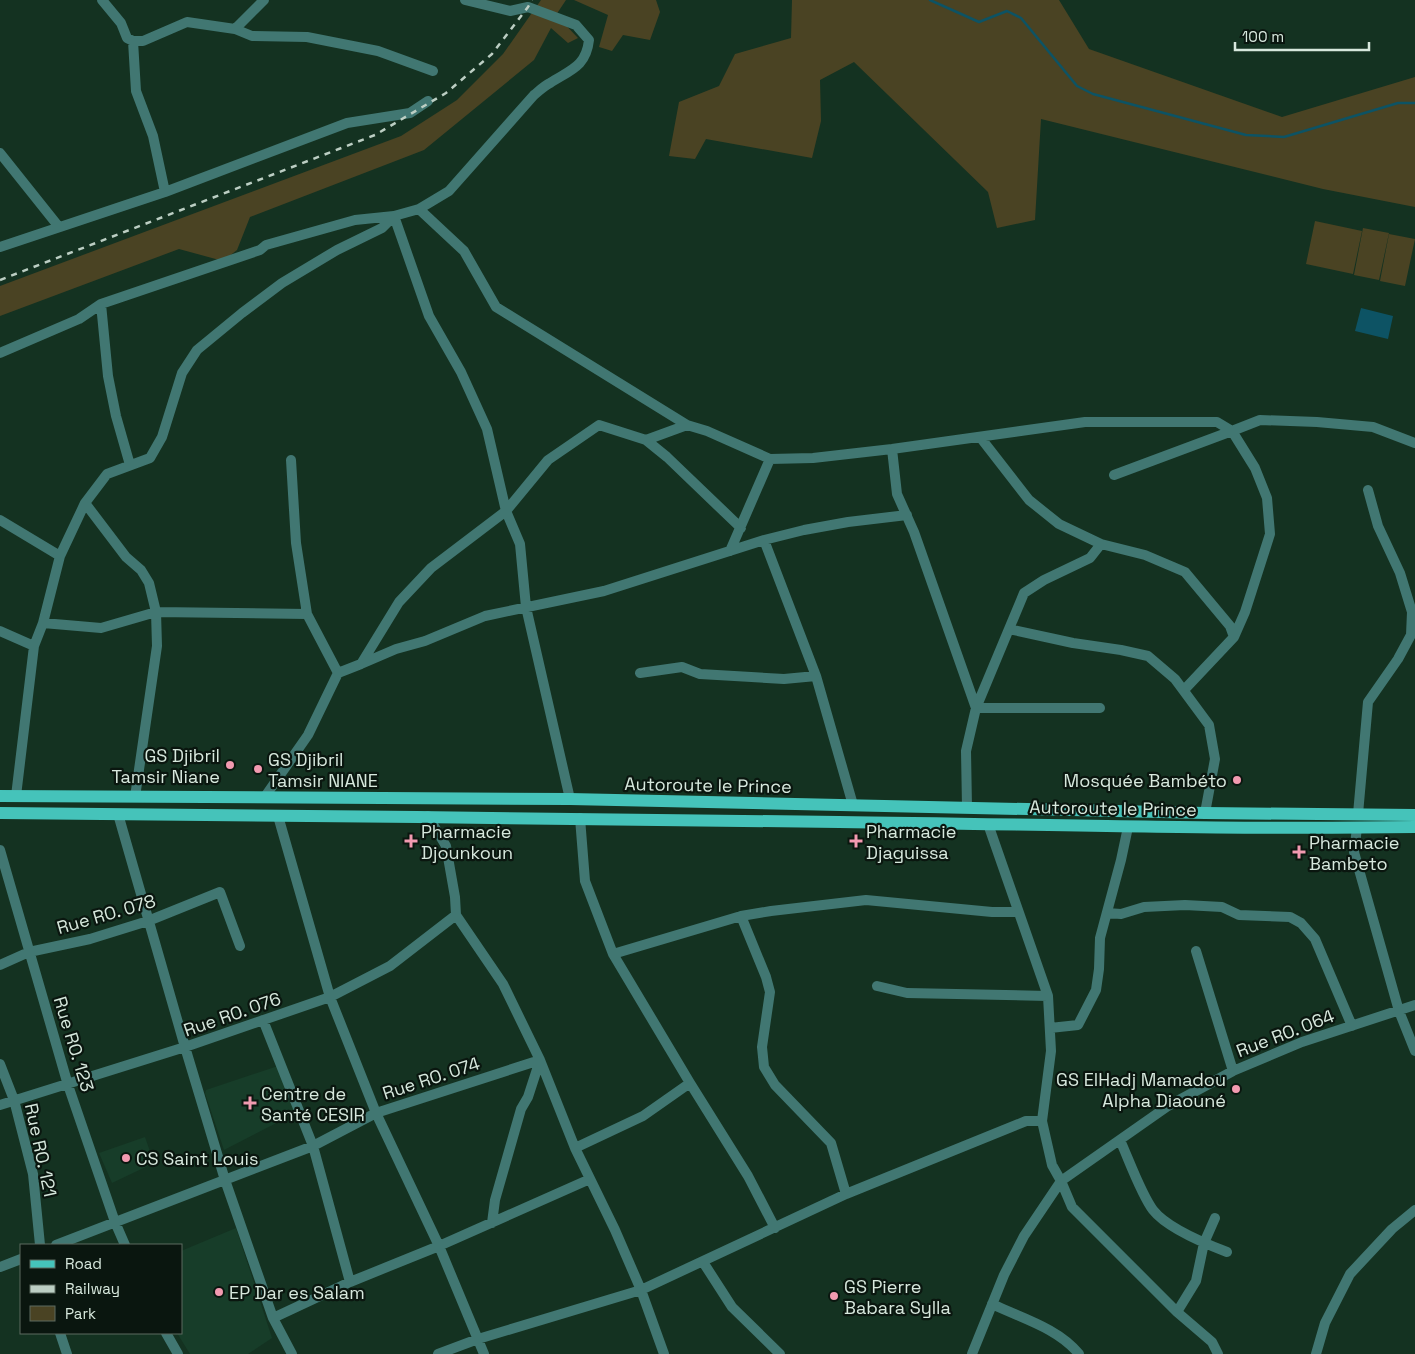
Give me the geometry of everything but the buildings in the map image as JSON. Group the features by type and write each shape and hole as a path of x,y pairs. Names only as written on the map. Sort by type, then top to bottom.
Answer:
{"main road":[{"name":"Autoroute le Prince","path":"0,796 570,799 1205,813 1415,815"},
{"path":"1358,814 1415,808"},
{"name":"Autoroute le Prince","path":"0,813 428,816 1128,827 1415,827"},
{"path":"1357,828 1415,833"}],"street":[{"path":"102,0 121,23 127,38 133,41 143,40 187,22 235,29 252,36 307,38 378,51 432,71"},
{"path":"235,29 264,0"},
{"path":"0,353 79,318 101,304 235,259 260,250 266,245 355,220 394,216 420,208 449,191 534,95 549,83 577,68 588,51 589,40 576,25 528,7 510,11 465,0"},
{"path":"133,41 136,91 153,136 165,192"},
{"path":"0,247 165,192 347,123 410,113 428,101"},
{"path":"0,154 59,227"},
{"path":"420,208 464,251 496,308 688,425 708,431 770,459 813,458 892,449 1085,422 1217,422 1232,431 1256,468 1267,498 1270,534 1248,604 1234,637 1184,690"},
{"path":"16,796 34,646 43,623 60,556 85,503 107,474 150,458 162,437 182,373 197,350 242,312 282,283 337,250 382,228 394,216"},
{"path":"394,216 429,316 461,372 487,430 506,511 520,544 526,607 570,799"},
{"path":"101,304 108,376 116,416 130,465"},
{"path":"1114,475 1260,420 1317,422 1373,427 1415,443"},
{"path":"362,664 399,602 431,568 506,511 548,460 599,425 646,440 667,457 741,528"},
{"path":"646,440 688,425"},
{"path":"980,436 1028,500 1059,524 1102,544 1145,555 1185,572 1230,626 1234,637"},
{"path":"892,449 897,494 914,532 976,708"},
{"path":"730,552 770,459"},
{"path":"291,460 296,543 307,614 338,673"},
{"path":"1358,814 1368,702 1398,659 1411,635 1413,612 1400,573 1378,526 1368,490"},
{"path":"85,503 126,558 141,570 149,583 156,612 157,646 135,797"},
{"path":"264,798 308,735 338,673 396,648 425,641 485,616 604,591 764,540 804,530 848,522 907,515"},
{"path":"0,520 60,556"},
{"path":"764,540 816,676 853,805"},
{"path":"966,807 966,750 976,708 1024,593 1044,580 1090,558 1102,544"},
{"path":"43,623 101,628 156,612 307,614"},
{"path":"1009,629 1073,643 1148,656 1175,679 1209,725 1215,759 1205,813"},
{"path":"0,631 34,646"},
{"path":"640,673 682,667 700,674 784,678 816,676"},
{"path":"976,708 1100,708"},
{"path":"118,814 184,1047 225,1180 273,1318 292,1354"},
{"path":"278,816 330,997 376,1113 439,1246 484,1354"},
{"path":"428,816 446,846 455,897 456,915 503,984 540,1060 576,1148 641,1290 664,1354"},
{"path":"580,818 586,881 613,954 748,1176 775,1228"},
{"path":"988,824 1048,996 1051,1051 1042,1122 1052,1166 1062,1181 1072,1207 1177,1312 1212,1342 1218,1354"},
{"path":"1050,1028 1078,1025 1096,990 1100,938 1128,827"},
{"path":"1357,828 1354,852 1400,1011 1415,1051"},
{"name":"Rue RO. 123","path":"0,850 68,1085 115,1222 125,1244"},
{"name":"Rue RO. 078","path":"0,965 29,952 90,939 148,921 220,892 240,946"},
{"path":"613,954 741,916 866,900 992,912 1018,912"},
{"path":"1107,913 1120,914 1144,907 1185,905 1222,906 1239,914 1290,917 1301,923 1316,939 1352,1026"},
{"name":"Rue RO. 076","path":"0,1105 68,1085 330,997 390,966 456,915"},
{"path":"741,916 766,977 770,992 762,1047 764,1067 775,1085 831,1143 846,1194"},
{"path":"1196,951 1233,1071"},
{"path":"877,986 907,993 1048,996"},
{"name":"Rue RO. 064","path":"972,1354 1004,1276 1024,1236 1062,1181 1168,1106 1233,1071 1302,1042 1415,1005"},
{"path":"263,1020 313,1146 350,1282"},
{"path":"492,1223 495,1200 521,1109 528,1097 540,1060"},
{"name":"Rue RO. 074","path":"59,1244 313,1146 376,1113 540,1060"},
{"name":"Rue RO. 121","path":"0,1064 14,1100 33,1174 40,1244"},
{"path":"576,1148 643,1116 690,1083"},
{"path":"438,1354 478,1339 641,1290 846,1194 1026,1121 1042,1122"},
{"path":"1120,1140 1154,1210 1168,1223 1204,1243 1227,1252"},
{"path":"273,1318 350,1282 439,1246 590,1179"},
{"path":"1316,1354 1325,1323 1350,1274 1392,1228 1415,1210"},
{"path":"1177,1312 1196,1281 1204,1243 1216,1218"},
{"path":"0,1267 20,1259"},
{"path":"703,1262 732,1307 780,1354"},
{"path":"992,1304 1056,1333 1079,1354"},
{"path":"60,1334 68,1354"},
{"path":"167,1334 178,1354"}],"shaded area":[{"name":"Centre de Santé CESIR","path":"278,1066 296,1113 224,1150 205,1093 206,1090"},
{"name":"CS Saint Louis","path":"145,1137 154,1163 112,1183 99,1153"},
{"name":"EP Dar es Salam","path":"236,1228 272,1338 248,1354 190,1354 178,1334 182,1334 182,1251"}],"green space":[{"path":"541,0 566,0 556,15 578,38 568,43 551,28 534,60 424,150 250,217 237,250 223,261 179,249 0,316 0,286 401,136 457,100 503,54"},
{"path":"574,0 656,0 660,12 650,40 623,35 612,51 599,47 608,15"},
{"path":"792,0 1059,0 1089,49 1282,117 1415,77 1415,207 1323,189 1041,119 1035,220 997,228 988,192 854,62 820,80 821,121 812,158 706,139 695,159 669,156 679,102 719,86 735,54 791,38"},
{"path":"1315,221 1362,231 1353,274 1306,264"},
{"path":"1363,228 1389,233 1379,280 1354,275"},
{"path":"1389,234 1415,239 1405,286 1380,281"}],"water":[{"path":"1361,308 1393,316 1388,339 1355,331"}],"waterway":[{"path":"930,0 979,22 1007,11 1021,18 1077,86 1093,94 1246,135 1284,137 1398,103 1415,103"}],"railway":[{"path":"0,280 375,135 446,93 492,54 532,0"}],"place":[{"name":"GS Djibril Tamsir Niane","path":"230,765"},
{"name":"GS Djibril Tamsir NIANE","path":"258,769"},
{"name":"Mosquée Bambéto","path":"1237,780"},
{"name":"Pharmacie Djounkoun","path":"411,841"},
{"name":"Pharmacie Djaguissa","path":"856,841"},
{"name":"Pharmacie Bambeto","path":"1299,852"},
{"name":"GS ElHadj Mamadou Alpha Diaouné","path":"1236,1089"},
{"name":"Centre de Santé CESIR","path":"250,1103"},
{"name":"CS Saint Louis","path":"126,1158"},
{"name":"EP Dar es Salam","path":"219,1292"},
{"name":"GS Pierre Babara Sylla","path":"834,1296"}]}
